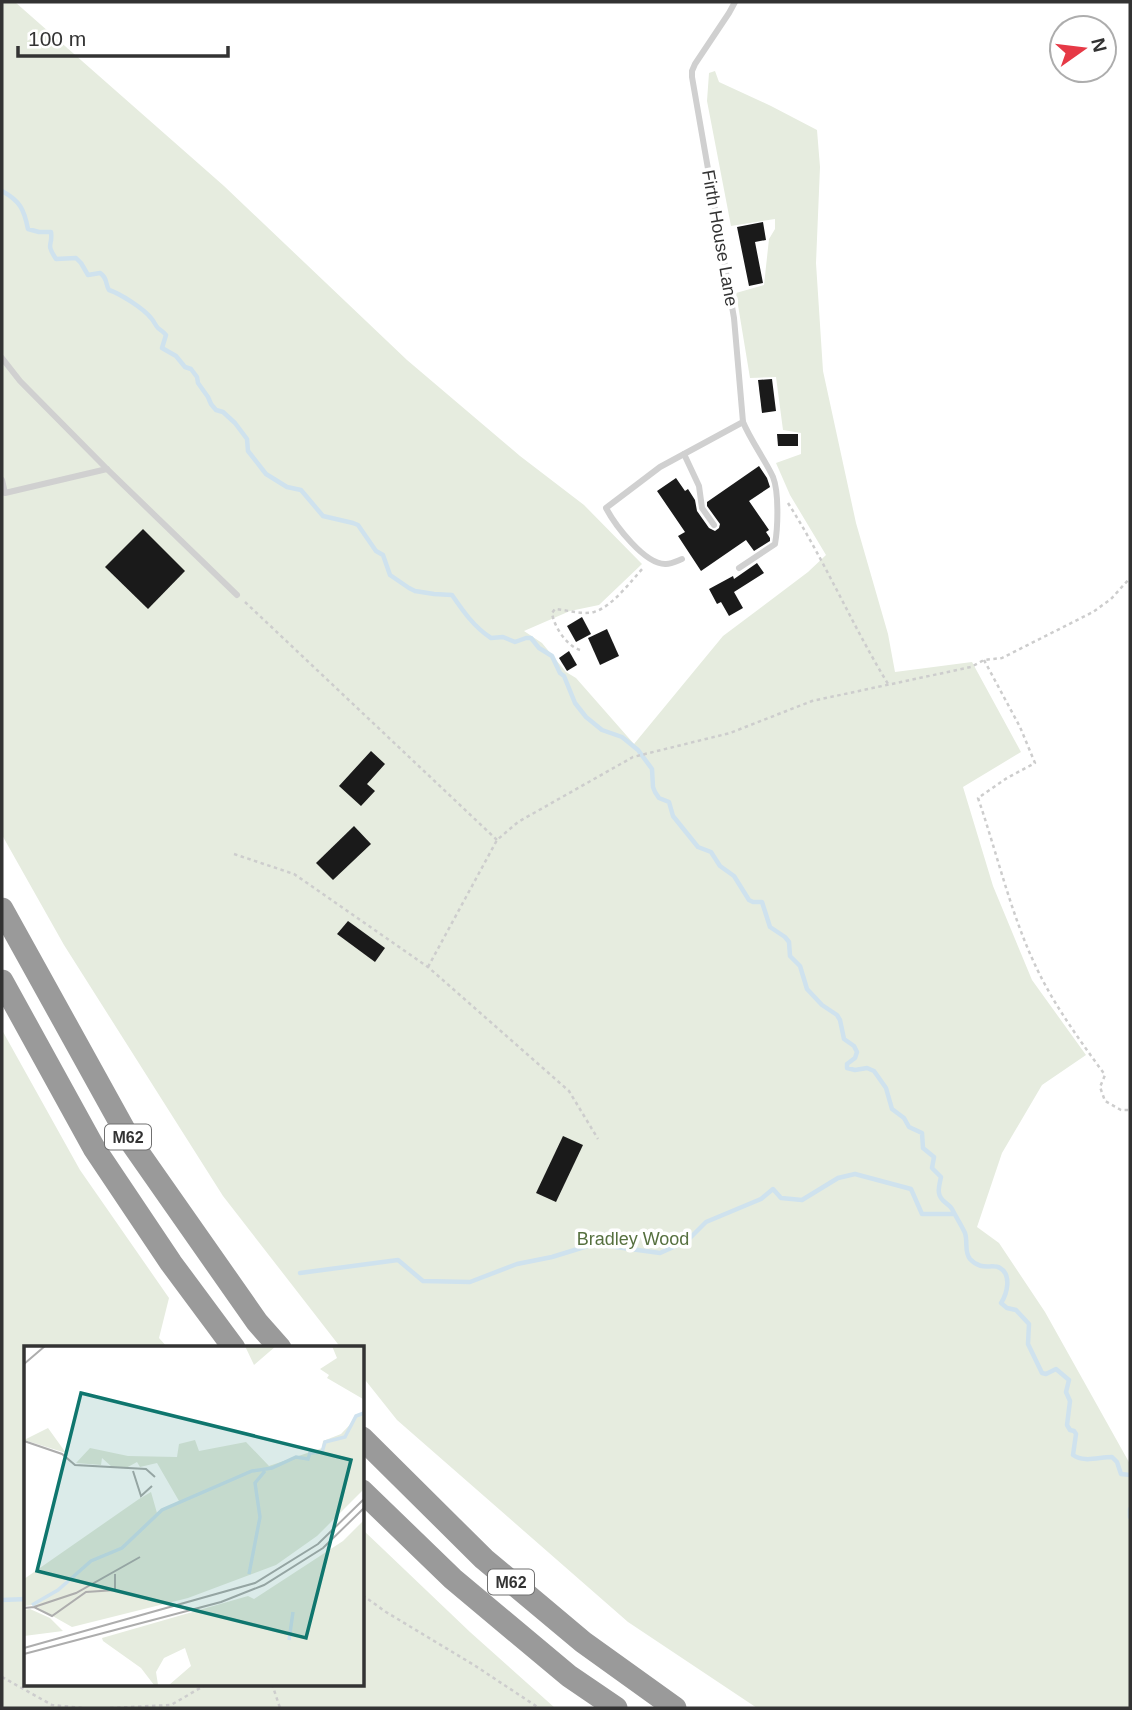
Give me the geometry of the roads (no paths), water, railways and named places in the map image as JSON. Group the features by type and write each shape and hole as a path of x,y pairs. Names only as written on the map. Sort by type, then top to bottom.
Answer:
{"highway":[{"name":"M62","path":"2,909 131,1142 257,1322 278,1346"},
{"name":"M62","path":"2,981 94,1148 171,1263 233,1346"},
{"name":"M62","path":"364,1440 484,1559 583,1642 675,1708"},
{"name":"M62","path":"364,1493 453,1579 569,1676 616,1708"}],"lane":[{"name":"Firth House Lane","path":"735,2 695,64 692,77 734,317 743,422 774,479 777,515 775,544 739,568"},
{"path":"2,358 20,381 107,469 237,595"},
{"path":"682,559 666,565 656,563 644,555 613,520 606,508 660,467 743,422"},
{"path":"684,454 699,486 702,508 714,525"},
{"path":"2,480 5,492 107,469"}],"waterway":[{"path":"2,191 20,206 28,229 51,232 50,247 56,259 76,258 88,275 100,273 109,290 148,314 166,335 162,348 191,369 211,404 235,423 247,439 248,451 266,474 287,487 301,490 323,516 358,525 376,551 383,555 390,575 409,588 452,595 474,624 491,638 503,637 515,642 531,638 539,648 552,656 575,703 586,717 602,730 622,737 638,750 652,769 653,787 659,798 669,802 673,816 698,847 711,852 720,866 734,876 749,900 762,902 770,927 789,942 790,956 800,966 807,989 822,1005 837,1015 844,1039 854,1046 857,1052 855,1058 847,1064 847,1068 867,1068 874,1071 886,1088 892,1109 904,1118 909,1127 922,1133 923,1148 934,1157 932,1168 941,1177 940,1196 951,1207 964,1230 968,1256 974,1263 1004,1271 1007,1285 1001,1303 1016,1310 1029,1324 1028,1344 1042,1373 1056,1369 1069,1380 1066,1392 1070,1401 1067,1425 1076,1434 1073,1455 1087,1459 1112,1457 1121,1474 1130,1475"},
{"path":"300,1273 398,1260 423,1281 470,1282 517,1264 594,1244 660,1253 687,1241 706,1222 761,1199 773,1189 781,1198 802,1200 838,1178 855,1174 911,1189 922,1214 953,1214"},
{"path":"1130,1509 1130,1517"},
{"path":"2,1600 24,1599"}],"park label":[{"name":"Bradley Wood","path":"633,1239"}]}
